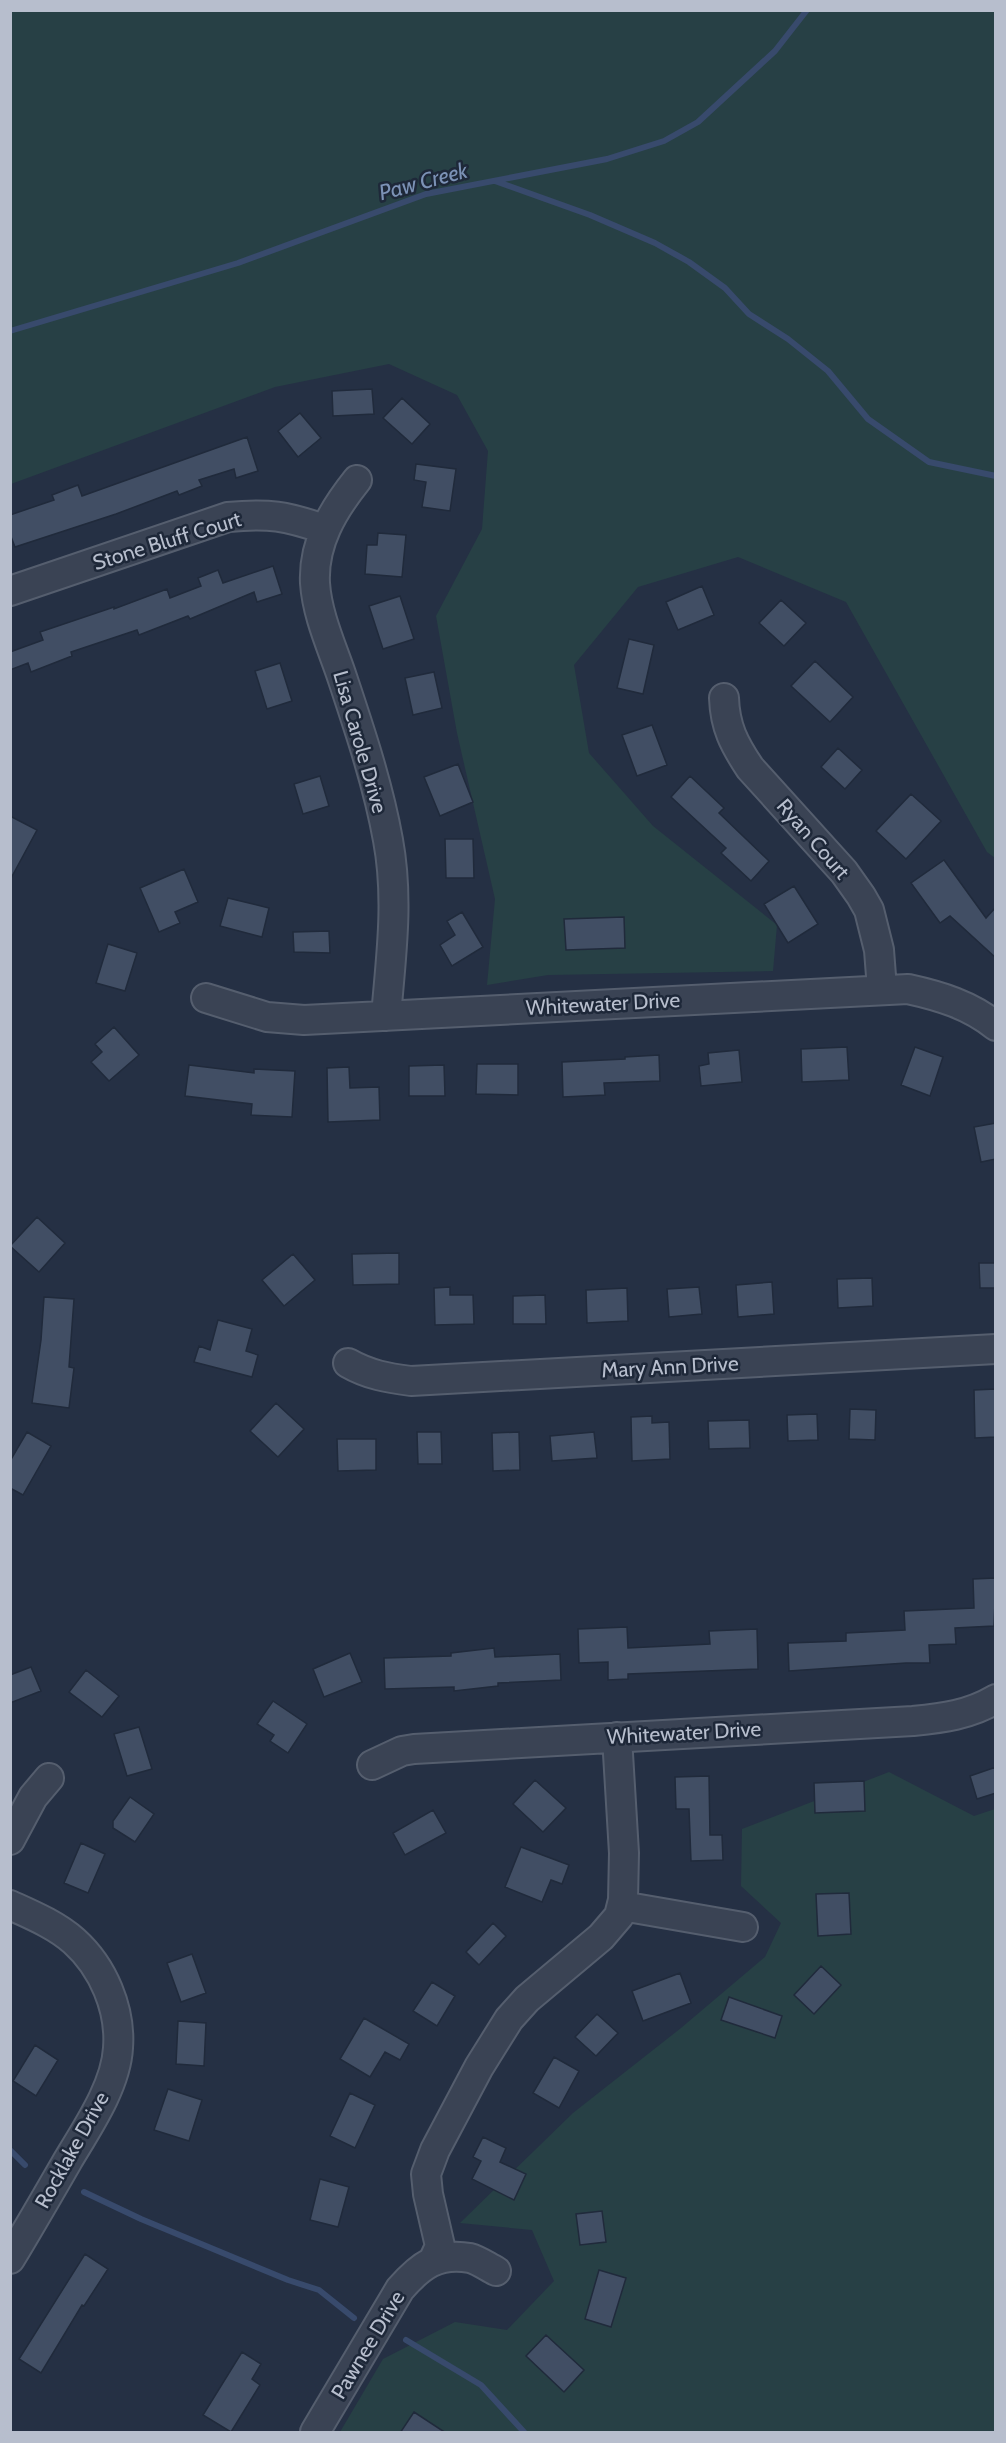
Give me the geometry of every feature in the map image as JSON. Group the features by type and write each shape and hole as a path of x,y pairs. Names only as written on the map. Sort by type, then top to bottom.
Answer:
{"street":[{"name":"Lisa Carole Drive","path":"357,480 339,502 324,529 318,550 315,582 319,609 360,731 388,838 392,866 394,921 386,1016"},
{"name":"Stone Bluff Court","path":"10,591 228,517 256,514 289,516 324,529"},
{"name":"Ryan Court","path":"724,698 724,721 750,768 844,872 861,896 868,910 879,950 882,989"},
{"name":"Whitewater Drive","path":"206,998 267,1017 304,1020 908,989 958,1003 985,1017 996,1026"},
{"name":"Mary Ann Drive","path":"348,1363 379,1377 411,1381 996,1349"},
{"name":"Whitewater Drive","path":"372,1765 402,1751 414,1749 913,1721 956,1716 981,1708 996,1699"},
{"path":"496,2271 471,2258 434,2259 440,2246 428,2194 426,2174 435,2150 479,2067 509,2019 527,1999 602,1937 613,1925 622,1906 624,1853 617,1737"},
{"path":"10,1840 33,1797 49,1778"},
{"name":"Rocklake Drive","path":"10,1905 59,1930 74,1941 93,1962 110,1993 114,2007 118,2049 114,2071 98,2109 10,2259"},
{"path":"622,1906 743,1927"},
{"name":"Pawnee Drive","path":"315,2433 400,2289 434,2259"}],"green space":[{"path":"11,11 995,11 995,858 987,852 846,602 738,557 638,587 574,665 589,753 653,826 777,925 773,971 548,975 487,985 495,899 457,733 436,616 482,529 488,451 457,395 389,364 275,387 11,484"},
{"path":"889,1772 974,1816 995,1809 995,2432 340,2432 383,2359 455,2322 507,2330 554,2281 532,2230 460,2223 573,2113 681,2028 765,1957 781,1923 741,1886 742,1829"}],"building":[{"path":"372,389 374,414 333,416 332,391"},
{"path":"402,398 430,424 412,444 383,418"},
{"path":"300,413 321,438 298,457 278,431"},
{"path":"247,437 258,471 236,478 234,469 199,480 202,486 179,495 177,491 116,514 15,547 10,534 10,515 54,500 52,495 78,485 82,496"},
{"path":"416,464 456,469 450,511 422,507 426,482 414,480"},
{"path":"378,533 406,535 402,577 365,574 367,545 377,545"},
{"path":"273,566 282,594 257,602 254,592 190,619 188,616 139,635 137,630 71,652 72,656 31,672 28,663 10,670 10,652 43,640 40,632 114,607 114,609 167,589 170,598 201,586 198,578 218,570 223,583"},
{"path":"702,586 714,615 678,630 666,602"},
{"path":"400,596 414,639 383,649 369,606"},
{"path":"781,600 806,623 784,646 759,623"},
{"path":"629,639 654,645 643,694 617,688"},
{"path":"815,661 853,697 830,722 791,686"},
{"path":"280,663 292,701 267,709 255,671"},
{"path":"434,672 442,708 413,715 405,678"},
{"path":"652,725 667,765 637,776 622,735"},
{"path":"838,748 862,770 845,789 821,767"},
{"path":"458,764 473,802 440,816 424,777"},
{"path":"320,776 329,806 303,814 294,784"},
{"path":"690,776 724,808 719,813 769,861 751,881 721,853 726,848 671,797"},
{"path":"911,794 941,821 906,859 876,831"},
{"path":"10,816 37,830 10,880"},
{"path":"445,839 473,839 474,878 446,878"},
{"path":"944,860 986,918 996,907 996,958 950,916 940,923 911,883"},
{"path":"184,869 198,902 175,912 180,923 159,932 140,888"},
{"path":"794,886 818,924 788,943 764,904"},
{"path":"228,898 269,908 262,937 220,926"},
{"path":"462,912 483,947 452,966 440,945 455,935 447,921"},
{"path":"624,917 625,948 566,950 564,919"},
{"path":"329,931 330,953 294,952 293,932"},
{"path":"108,944 137,953 125,991 96,983"},
{"path":"114,1027 139,1055 109,1081 91,1062 102,1052 95,1044"},
{"path":"847,1047 849,1080 802,1082 801,1049"},
{"path":"915,1047 943,1057 930,1096 901,1085"},
{"path":"739,1050 742,1082 701,1086 699,1066 709,1064 708,1053"},
{"path":"659,1055 660,1081 604,1083 605,1095 563,1097 562,1062"},
{"path":"477,1064 518,1064 518,1095 476,1094"},
{"path":"189,1065 254,1073 254,1069 295,1071 292,1117 251,1115 252,1104 185,1096"},
{"path":"444,1065 445,1096 409,1096 409,1066"},
{"path":"349,1067 350,1088 379,1087 380,1120 328,1122 327,1068"},
{"path":"996,1123 996,1159 981,1162 974,1127"},
{"path":"37,1217 65,1243 39,1272 10,1246"},
{"path":"399,1253 399,1284 353,1285 352,1254"},
{"path":"293,1254 315,1280 284,1306 262,1280"},
{"path":"979,1263 996,1263 996,1288 980,1288"},
{"path":"872,1278 873,1306 838,1308 837,1279"},
{"path":"772,1282 774,1314 738,1317 736,1285"},
{"path":"450,1287 450,1295 473,1295 474,1324 435,1325 434,1288"},
{"path":"699,1287 702,1314 669,1317 667,1289"},
{"path":"627,1288 628,1321 587,1323 586,1290"},
{"path":"545,1295 546,1324 513,1324 513,1296"},
{"path":"44,1297 74,1299 69,1367 74,1368 69,1408 32,1403 41,1340"},
{"path":"218,1320 252,1329 246,1351 258,1355 252,1377 194,1362 199,1346 210,1350"},
{"path":"996,1389 996,1437 975,1438 974,1390"},
{"path":"276,1403 304,1429 278,1457 250,1431"},
{"path":"850,1409 876,1410 875,1440 849,1439"},
{"path":"817,1414 818,1440 788,1441 787,1415"},
{"path":"652,1416 652,1423 669,1422 670,1459 632,1461 631,1417"},
{"path":"749,1420 750,1448 709,1449 708,1421"},
{"path":"27,1432 51,1446 23,1495 10,1488 10,1461"},
{"path":"417,1432 441,1432 442,1464 418,1464"},
{"path":"519,1432 520,1470 493,1471 492,1433"},
{"path":"594,1432 597,1458 552,1461 550,1436"},
{"path":"337,1439 376,1439 376,1470 338,1471"},
{"path":"996,1578 994,1626 955,1628 956,1644 929,1645 930,1663 789,1671 788,1643 846,1641 846,1633 905,1630 904,1611 974,1608 973,1579"},
{"path":"627,1627 628,1648 710,1644 709,1631 757,1629 758,1669 628,1674 628,1679 608,1680 608,1662 579,1663 578,1629"},
{"path":"494,1648 495,1657 560,1654 561,1680 498,1683 498,1686 454,1691 454,1687 385,1689 384,1658 451,1656 451,1653"},
{"path":"350,1653 362,1682 324,1697 313,1669"},
{"path":"31,1667 41,1691 10,1703 10,1675"},
{"path":"86,1670 119,1696 102,1717 69,1692"},
{"path":"273,1701 307,1724 288,1753 270,1741 274,1735 257,1724"},
{"path":"139,1727 152,1769 127,1776 114,1734"},
{"path":"996,1767 996,1793 977,1799 970,1776"},
{"path":"709,1776 710,1835 722,1835 723,1860 691,1861 689,1809 676,1809 675,1777"},
{"path":"535,1780 566,1808 543,1832 513,1804"},
{"path":"864,1781 865,1811 815,1813 814,1783"},
{"path":"130,1797 154,1814 135,1842 113,1828 113,1821"},
{"path":"433,1810 446,1833 405,1855 393,1833"},
{"path":"81,1843 105,1854 88,1893 64,1883"},
{"path":"521,1847 569,1865 562,1884 551,1880 542,1902 505,1887"},
{"path":"849,1893 851,1934 818,1936 816,1894"},
{"path":"493,1923 506,1936 479,1965 466,1952"},
{"path":"192,1954 206,1993 181,2002 167,1963"},
{"path":"821,1966 841,1985 814,2014 794,1995"},
{"path":"680,1973 691,2003 643,2021 632,1991"},
{"path":"432,1982 455,1996 437,2026 413,2011"},
{"path":"729,1997 782,2016 775,2038 721,2020"},
{"path":"597,2014 618,2033 596,2056 575,2037"},
{"path":"364,2018 409,2044 400,2060 385,2052 370,2077 340,2059"},
{"path":"178,2021 206,2023 204,2066 176,2064"},
{"path":"35,2045 58,2060 36,2096 13,2081"},
{"path":"554,2057 579,2071 559,2108 533,2093"},
{"path":"168,2089 202,2100 189,2141 154,2130"},
{"path":"350,2093 375,2105 355,2148 330,2136"},
{"path":"483,2137 506,2148 500,2162 526,2174 514,2200 472,2179 481,2161 473,2157"},
{"path":"320,2179 349,2187 338,2227 310,2220"},
{"path":"602,2211 606,2242 580,2245 576,2214"},
{"path":"85,2254 108,2269 84,2306 82,2305 41,2373 19,2359"},
{"path":"599,2270 626,2278 611,2327 585,2319"},
{"path":"546,2335 584,2370 564,2392 526,2356"},
{"path":"242,2352 261,2364 252,2379 260,2385 231,2432 203,2415"},
{"path":"414,2412 446,2433 400,2433"}],"waterway":[{"name":"Paw Creek","path":"10,331 238,263 426,194 607,159 664,141 698,122 775,51 807,10"},
{"path":"495,181 590,215 655,243 689,262 725,288 749,314 788,339 828,371 868,419 929,462 996,476"},
{"path":"10,2150 25,2165"},
{"path":"84,2192 141,2219 288,2280 319,2290 354,2318"},
{"path":"406,2340 481,2385 524,2432"}]}
